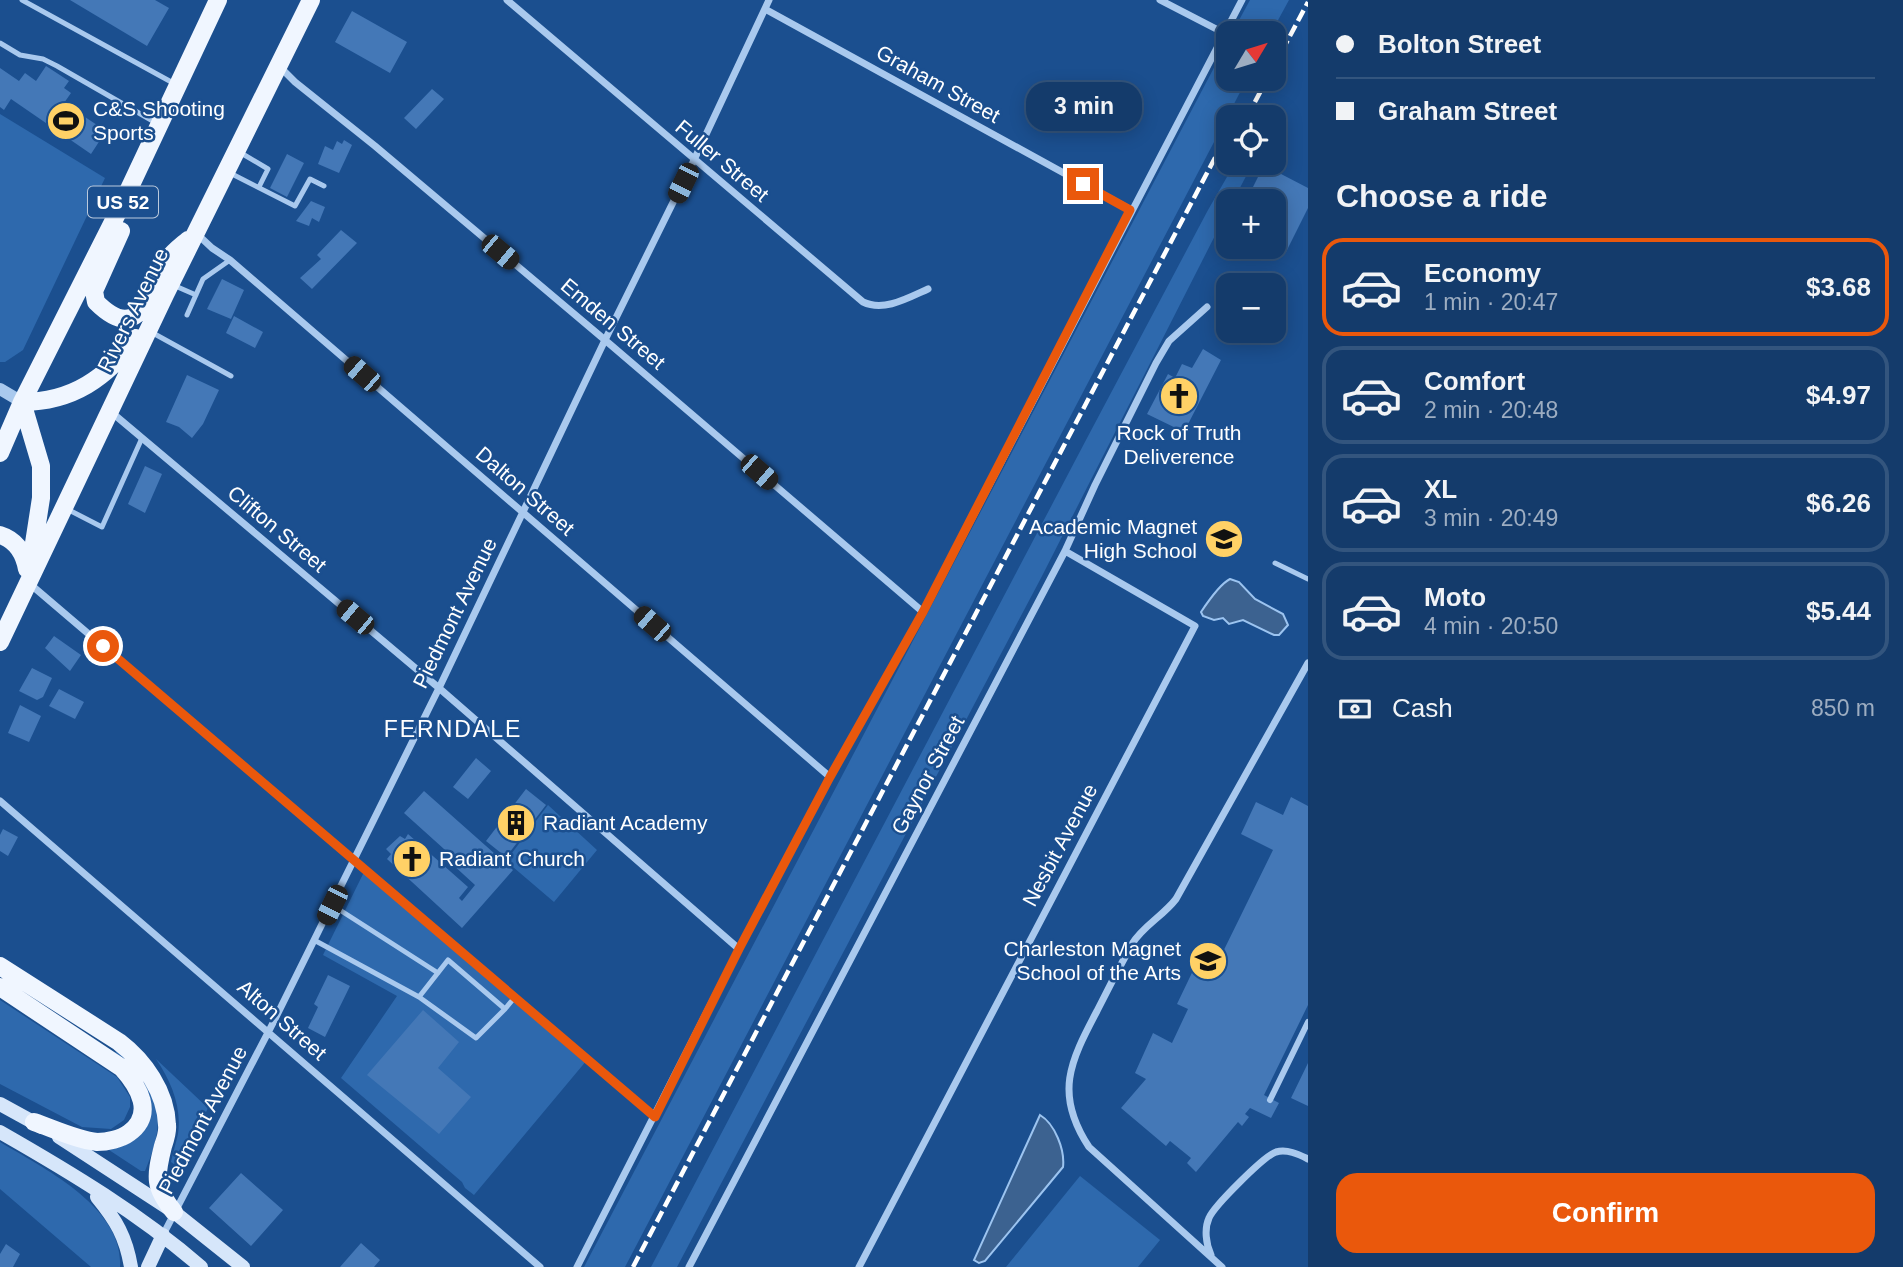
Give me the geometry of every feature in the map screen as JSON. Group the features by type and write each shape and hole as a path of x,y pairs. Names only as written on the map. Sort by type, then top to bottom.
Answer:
{"main road":[{"name":"US 52","path":"0,452 22,402 122,204 218,0"},
{"name":"Rivers Avenue","path":"0,642 168,289 312,0"},
{"path":"122,204 124,225 94,290 96,302 112,316 131,319 141,313 169,257 196,233"},
{"path":"29,583 41,498 41,466 22,402 50,401 87,386 106,372 123,356 168,289"},
{"path":"0,535 13,541 20,550 26,564 29,583"},
{"path":"0,966 134,1053 151,1077 165,1108 168,1128 158,1171 159,1194 174,1212"},
{"path":"0,987 122,1068 132,1079 143,1102 144,1112 133,1130 124,1137 107,1141 95,1142 34,1122"},
{"path":"0,1104 80,1149 174,1212 243,1267"},
{"path":"0,1132 85,1183 163,1236 201,1267"},
{"path":"85,1183 115,1219 127,1246 131,1267"},
{"path":"148,1267 163,1236"}],"street":[{"name":"Fuller Street","path":"507,0 863,302 871,306 898,303 928,289"},
{"name":"Piedmont Avenue","path":"163,1236 269,1032 439,688 769,0"},
{"path":"1160,0 1216,29"},
{"path":"1231,21 1242,0"},
{"name":"Graham Street","path":"765,9 1130,210"},
{"path":"577,1267 739,949 830,777 923,612 1216,48"},
{"name":"Emden Street","path":"279,65 295,82 605,340 923,612"},
{"name":"Dalton Street","path":"196,233 830,777"},
{"name":"Gaynor Street","path":"690,1267 1065,551 1156,363 1169,341 1207,307"},
{"path":"0,389 22,402"},
{"name":"Clifton Street","path":"110,411 439,688 739,949"},
{"name":"Nesbit Avenue","path":"859,1267 1195,626 1065,551"},
{"path":"29,583 655,1117"},
{"path":"1222,1267 1089,1147 1074,1121 1069,1083 1074,1054 1132,944 1176,899 1308,663"},
{"name":"Alton Street","path":"0,801 540,1267"},
{"path":"1270,1100 1308,1022"},
{"path":"1212,1258 1205,1233 1209,1217 1260,1161 1278,1151 1308,1159"}],"lane":[{"path":"23,0 178,86"},
{"path":"0,43 20,55 43,59 57,66 159,125"},
{"path":"237,150 268,169 259,187"},
{"path":"227,172 295,206 310,179 324,186"},
{"path":"187,315 204,279 230,260"},
{"path":"168,289 196,295"},
{"path":"148,331 231,376"},
{"path":"64,508 102,527 142,438"},
{"path":"1275,563 1308,579"},
{"path":"332,905 438,972"},
{"path":"314,940 419,997 475,1038 515,997"},
{"path":"419,997 448,960 505,1009"}],"shaded area":[{"path":"1250,0 1289,0 1278,21 1239,21"},
{"path":"1216,64 1216,91 1241,91 1233,105 1216,105 1216,138 625,1267 584,1267"},
{"path":"0,114 105,178 23,350 5,362 0,362"},
{"path":"1228,175 1247,175 1239,189 1220,189"},
{"path":"1216,196 1216,234 1041,578 677,1267 651,1267 1086,440"},
{"path":"1230,579 1239,582 1255,599 1283,614 1288,625 1279,635 1243,620 1229,624 1223,618 1214,620 1203,616 1201,612 1210,599"},
{"path":"548,805 597,850 554,902 506,861"},
{"path":"365,870 587,1060 474,1195 341,1078 397,996 323,955"},
{"path":"0,1000 117,1077 130,1097 130,1107 124,1120 111,1129 82,1127 0,1084"},
{"path":"117,1051 142,1079 156,1105 157,1134 145,1171 109,1150 139,1137 151,1117 152,1106 145,1086 115,1052"},
{"path":"156,1059 208,1108 179,1168 171,1162 178,1134 177,1104 171,1085"},
{"path":"1040,1115 1058,1138 1063,1167 985,1261 979,1263 974,1260"},
{"path":"0,1142 58,1177 95,1208 109,1226 118,1245 120,1267 91,1267 0,1189"},
{"path":"1080,1176 1160,1240 1138,1267 1006,1267"}],"building":[{"path":"70,0 155,0 169,8 147,46"},
{"path":"352,11 407,42 390,73 335,42"},
{"name":"C&S Shooting Sports","path":"46,66 69,81 64,88 71,93 64,103 106,131 91,154 11,99 4,110 0,107 0,68 19,81 25,73 36,81"},
{"path":"432,89 444,99 416,129 404,118"},
{"path":"344,140 352,145 339,173 318,164 325,146 333,150 337,141 342,144"},
{"path":"287,154 304,163 287,197 270,188"},
{"path":"1259,175 1283,175 1308,188 1308,208 1286,252 1286,189 1252,189"},
{"path":"311,201 325,207 319,222 312,218 309,226 296,221"},
{"path":"341,230 357,243 312,289 300,278 321,259 317,255"},
{"path":"222,279 244,290 231,319 207,309"},
{"path":"234,316 263,332 255,348 226,333"},
{"name":"Rock of Truth Deliverence","path":"1203,349 1221,360 1184,432 1147,414 1168,374 1175,378 1182,364 1192,368"},
{"path":"187,375 219,390 203,424 192,438 179,427 166,422"},
{"path":"145,466 162,474 145,513 128,504"},
{"path":"54,636 81,655 70,671 45,648"},
{"path":"32,668 52,678 43,697 37,700 19,691"},
{"path":"59,689 84,702 75,719 49,706"},
{"path":"20,705 41,716 29,742 8,733"},
{"path":"476,758 491,771 468,799 453,787"},
{"name":"Radiant Academy","path":"526,789 546,805 506,857 486,841"},
{"name":"Radiant Church","path":"424,791 513,870 462,928 387,859 391,854 386,849 400,836 405,839 408,834 468,887 459,898 462,901 475,885 451,863 454,858 404,813"},
{"path":"1291,797 1308,806 1308,1005 1264,1095 1279,1103 1271,1118 1250,1108 1245,1114 1249,1117 1242,1126 1238,1122 1196,1172 1187,1163 1191,1158 1170,1141 1166,1146 1121,1108 1146,1079 1135,1073 1153,1033 1172,1043 1188,1009 1177,1004 1200,956 1217,964 1273,850 1241,834 1256,802 1283,815"},
{"path":"3,829 18,837 8,856 0,851 0,835"},
{"path":"328,975 350,986 325,1037 308,1028 318,1007 314,1004"},
{"path":"423,1010 459,1042 438,1068 471,1097 439,1134 367,1075"},
{"path":"1308,1063 1308,1106 1291,1098"},
{"path":"241,1173 283,1210 251,1246 209,1208"},
{"path":"361,1243 380,1260 374,1267 340,1267"},
{"path":"6,1244 20,1254 13,1267 0,1267 0,1254"}],"railway":[{"path":"1286,43 1308,2"},
{"path":"1253,105 1261,91"},
{"path":"633,1267 1216,156"}],"place":[{"name":"C&S Shooting Sports","path":"66,121"},
{"name":"Rock of Truth Deliverence","path":"1179,396"},
{"name":"Academic Magnet High School","path":"1224,539"},
{"name":"Radiant Academy","path":"516,823"},
{"name":"Radiant Church","path":"412,859"},
{"name":"Charleston Magnet School of the Arts","path":"1208,961"}],"district":[{"name":"FERNDALE","path":"453,729"}],"route":[{"path":"103,646 655,1117 739,949 830,777 923,612 1130,210 1083,184"}]}
